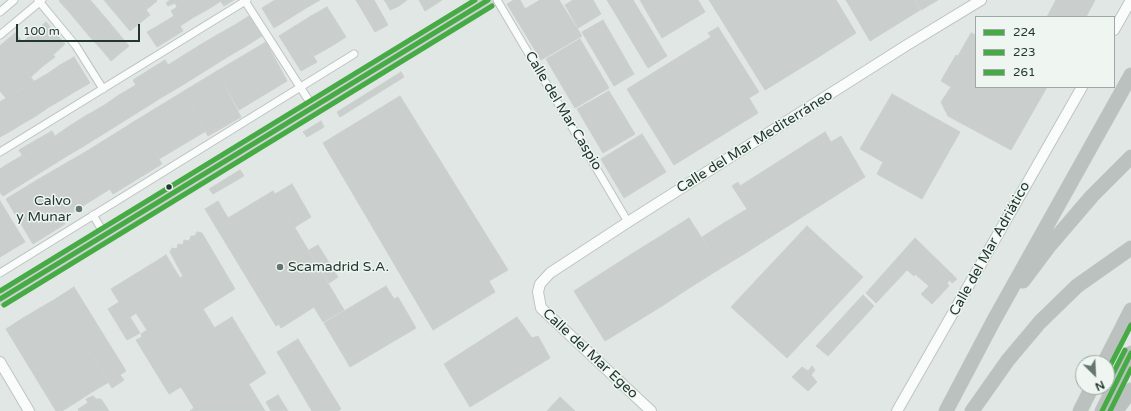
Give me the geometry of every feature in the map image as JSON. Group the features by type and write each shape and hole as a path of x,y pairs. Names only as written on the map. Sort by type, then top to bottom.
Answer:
{"highway":[{"path":"946,411 994,320 1131,75"},
{"path":"994,320 1050,245 1092,196 1131,157"},
{"path":"972,411 1008,360 1040,322 1077,286 1127,251"},
{"path":"1108,355 1131,310"},
{"path":"1102,411 1131,353"},
{"path":"1116,411 1131,390"},
{"path":"1080,411 1088,395"}],"main road":[{"path":"0,300 313,106 488,0"}],"street":[{"path":"0,12 14,0"},
{"path":"0,152 246,0 313,106"},
{"name":"Calle del Mar Caspio","path":"497,0 628,222"},
{"name":"Calle del Mar Mediterráneo","path":"538,292 540,284 550,273 907,45 981,0"},
{"path":"1115,28 1131,0"},
{"path":"0,36 40,1 76,46 103,89"},
{"path":"0,272 354,54"},
{"name":"Calle del Mar Adriático","path":"897,411 1081,88"},
{"path":"92,215 104,235"},
{"name":"Calle del Mar Egeo","path":"538,292 541,308 548,316 651,411"},
{"path":"0,362 29,411"}],"building":[{"path":"85,0 70,13 59,1"},
{"path":"85,0 90,0 98,9 80,25 70,13"},
{"path":"104,0 157,1 146,10 150,15 130,31"},
{"path":"170,0 183,0 194,17 180,26 171,11 177,7 175,3 168,6 166,3"},
{"path":"183,0 201,0 207,10 194,17"},
{"path":"201,0 220,0 221,1 207,10"},
{"path":"220,0 234,0 224,6"},
{"path":"275,0 279,0 290,18 274,28 262,8"},
{"path":"279,0 301,0 306,8 290,18"},
{"path":"301,0 320,0 306,8"},
{"path":"356,0 374,0 388,25 375,32"},
{"path":"384,0 394,0 387,4"},
{"path":"396,0 399,6 390,10 387,4"},
{"path":"396,0 407,0 399,6"},
{"path":"419,0 442,0 425,11"},
{"path":"514,0 520,0 525,9 540,0 559,0 582,36 541,60 507,4"},
{"path":"573,0 593,0 601,14 578,28 565,5"},
{"path":"607,0 633,0 667,56 648,68"},
{"path":"640,0 698,0 705,12 662,38"},
{"path":"709,0 735,0 716,11"},
{"path":"735,0 781,0 817,58 765,90 716,11"},
{"path":"781,0 836,0 856,33 817,58"},
{"path":"846,0 915,0 920,10 870,41"},
{"path":"916,0 938,0 921,10"},
{"path":"1056,0 1095,0 1087,16 1048,16"},
{"path":"327,7 346,37 330,47 311,16"},
{"path":"98,9 109,22 90,37 80,25"},
{"path":"174,16 183,31 170,39 161,24"},
{"path":"249,16 262,36 246,46 233,26"},
{"path":"311,16 330,47 314,56 295,26"},
{"path":"603,20 634,74 614,86 582,32"},
{"path":"46,22 65,44 53,55 34,32"},
{"path":"109,22 119,34 101,49 90,37"},
{"path":"161,24 170,39 157,47 147,32"},
{"path":"233,26 246,46 229,56 217,35"},
{"path":"295,26 317,62 301,71 279,36"},
{"path":"718,27 759,92 749,98 758,113 674,165 627,89 711,37 708,33"},
{"path":"34,32 55,57 43,66 23,42"},
{"path":"15,33 43,66 31,77 2,44"},
{"path":"971,33 975,35 975,88 1046,88 1011,150 948,116 941,102 951,87 941,81 956,55 958,56"},
{"path":"119,34 129,46 111,61 101,49"},
{"path":"217,35 229,56 213,66 200,45"},
{"path":"580,39 609,88 575,108 546,59"},
{"path":"266,42 287,81 239,110 217,71"},
{"path":"2,44 34,81 21,90 0,65 0,46"},
{"path":"200,45 213,66 197,76 184,55"},
{"path":"184,55 197,76 181,86 168,65"},
{"path":"74,57 90,83 76,91 60,65"},
{"path":"165,60 181,86 164,96 149,70"},
{"path":"0,65 21,90 6,98 0,91"},
{"path":"60,65 76,91 63,99 47,74"},
{"path":"149,70 164,96 148,106 133,80"},
{"path":"217,71 241,117 208,136 184,91"},
{"path":"401,72 404,77 340,117 337,112"},
{"path":"47,74 63,99 49,107 33,82"},
{"path":"33,82 49,107 36,116 20,90"},
{"path":"136,85 148,106 132,116 119,95"},
{"path":"20,90 36,116 22,124 6,98"},
{"path":"184,91 206,131 159,159 135,121"},
{"path":"609,91 635,134 603,153 577,109"},
{"path":"892,94 960,132 922,199 877,174 883,162 860,149"},
{"path":"119,95 132,116 116,126 103,106"},
{"path":"400,96 508,270 489,281 495,292 433,330 323,143"},
{"path":"6,98 22,124 9,132 0,118 0,102"},
{"path":"103,106 116,126 100,136 87,115"},
{"path":"87,115 100,136 84,146 71,125"},
{"path":"0,118 9,132 0,137"},
{"path":"135,121 162,164 113,194 87,151"},
{"path":"321,121 324,127 307,137 303,132"},
{"path":"71,125 84,146 67,156 55,136"},
{"path":"52,131 67,156 51,166 36,140"},
{"path":"825,132 831,142 841,136 865,177 744,254 724,223 747,209 732,186 738,182 740,186"},
{"path":"642,134 666,172 624,198 601,159"},
{"path":"36,140 51,166 35,176 19,150"},
{"path":"87,151 110,189 62,219 37,180"},
{"path":"23,155 35,176 19,186 6,165"},
{"path":"6,165 19,186 3,196 0,192 0,169"},
{"path":"240,170 244,176 213,194 209,189"},
{"path":"37,180 65,224 33,244 6,199"},
{"path":"292,184 311,217 295,227 275,194"},
{"name":"Scamadrid S.A.","path":"273,191 344,310 323,322 314,307 281,328 279,324 276,326 205,209 218,201 228,218"},
{"path":"0,201 25,242 0,257"},
{"path":"689,218 721,268 683,292 651,242"},
{"path":"724,223 744,254 721,268 702,237"},
{"path":"807,226 863,277 787,358 731,307"},
{"path":"197,232 202,233 235,289 203,309 170,252 172,248 177,249 178,244 183,245 184,240 189,241 191,236 195,236"},
{"path":"915,238 957,279 952,283 950,280 947,283 949,286 932,304 921,294 929,286 915,274 914,276 907,270 876,303 866,293"},
{"path":"651,242 683,292 662,306 630,255"},
{"path":"318,245 338,277 329,283 309,250"},
{"path":"166,255 180,278 183,276 265,411 190,411 194,408 181,387 169,394 136,340 142,337 141,334 147,330 136,313 130,317 140,333 127,340 108,309 119,302 111,289"},
{"path":"630,255 662,306 605,341 574,291"},
{"path":"386,286 394,299 398,297 416,328 350,367 324,323"},
{"path":"74,287 126,371 120,375 124,380 112,388 57,298"},
{"path":"863,295 874,306 828,356 816,346"},
{"path":"57,298 109,382 92,392 40,308"},
{"path":"40,308 92,392 75,403 23,318"},
{"path":"232,317 266,373 249,384 214,328"},
{"path":"517,317 532,338 538,336 550,358 470,407 444,364"},
{"path":"23,318 75,403 62,411 56,411 6,329"},
{"path":"298,339 341,409 338,411 312,411 277,352"},
{"path":"812,366 815,370 811,375 817,382 808,391 792,377 802,367 808,371"},
{"path":"278,395 288,411 271,411 266,402"},
{"path":"93,396 96,399 101,399 109,411 79,411 78,409 88,403 86,399"},
{"path":"560,397 575,411 547,411"}],"transit line":[{"name":"261","path":"0,291 475,0"},
{"name":"224","path":"0,299 488,0"},
{"name":"223","path":"4,305 492,6"},
{"name":"223","path":"1115,356 1131,325"},
{"name":"261","path":"1115,369 1125,350"},
{"name":"224","path":"1102,411 1131,353"},
{"name":"223","path":"1110,411 1131,369"}],"place":[{"name":"Calvo y Munar","path":"79,209"},
{"name":"Scamadrid S.A.","path":"280,267"}]}
